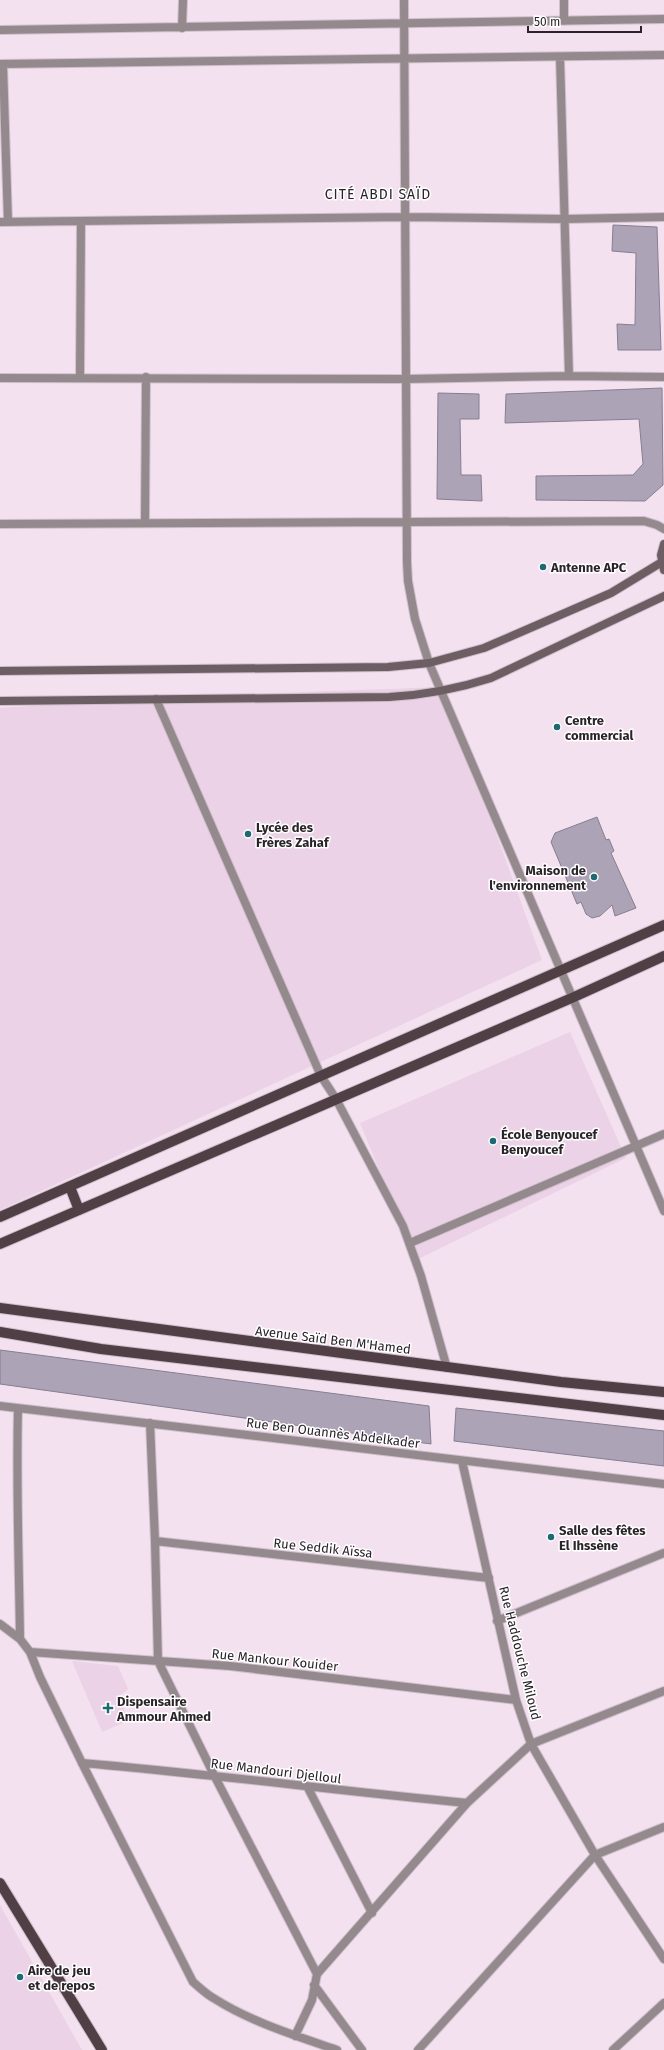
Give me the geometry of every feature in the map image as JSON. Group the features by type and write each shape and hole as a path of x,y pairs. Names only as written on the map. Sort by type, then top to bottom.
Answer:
{"main road":[{"path":"0,1217 664,925"},
{"path":"0,1244 574,997 664,956"},
{"path":"70,1187 79,1210"},
{"name":"Avenue Saïd Ben M'Hamed","path":"0,1308 447,1368 561,1382 664,1392"},
{"path":"0,1332 101,1349 664,1415"},
{"path":"0,1883 102,2050"}],"street":[{"path":"182,28 183,0"},
{"path":"404,0 407,562 411,600 429,663 562,969 664,1211"},
{"path":"564,0 564,21"},
{"path":"0,30 664,19"},
{"path":"664,55 2,64 4,222 406,217 565,219 664,217"},
{"path":"560,56 569,376"},
{"path":"80,220 80,377"},
{"path":"0,378 146,377 406,379 569,376 664,377"},
{"path":"145,523 146,377"},
{"path":"0,524 644,521 664,529"},
{"path":"0,671 388,667 429,663 459,656 491,645 614,592 663,566 664,544"},
{"path":"0,701 389,697 442,692 491,678 664,596"},
{"path":"156,699 321,1076 336,1099 410,1243 447,1368"},
{"path":"410,1243 664,1134"},
{"name":"Rue Ben Ouannès Abdelkader","path":"0,1406 664,1484"},
{"path":"18,1409 16,1471 19,1537 20,1639"},
{"path":"150,1423 158,1661 214,1774 317,1974"},
{"name":"Rue Haddouche Miloud","path":"462,1461 516,1700 531,1744 595,1855 664,1959"},
{"name":"Rue Seddik Aïssa","path":"155,1541 489,1578"},
{"path":"497,1621 664,1553"},
{"path":"0,1624 20,1639 30,1652 82,1763 193,1982 214,1999 235,2010 295,2036 337,2050"},
{"name":"Rue Mankour Kouider","path":"30,1652 158,1661 319,1676 516,1700"},
{"path":"295,2036 310,2006 317,1974 467,1803 531,1744 664,1691"},
{"name":"Rue Mandouri Djelloul","path":"82,1763 214,1774 308,1788 467,1803"},
{"path":"308,1788 372,1912"},
{"path":"418,2050 595,1855 664,1827"},
{"path":"314,1985 362,2050"},
{"path":"613,2050 664,2003"}],"shaded area":[{"name":"Lycée des Frères Zahaf","path":"443,687 542,960 0,1210 0,708 163,697"},
{"name":"École Benyoucef Benyoucef","path":"570,1032 626,1158 416,1260 360,1123"},
{"name":"Dispensaire Ammour Ahmed","path":"72,1661 118,1666 128,1689 120,1696 128,1721 102,1732"},
{"name":"Aire de jeu et de repos","path":"0,1905 82,2050 0,2050"}],"building":[{"path":"613,225 657,227 661,350 618,350 617,324 635,325 636,253 612,251"},
{"path":"662,388 663,485 645,501 536,500 536,476 633,475 643,464 639,419 505,423 506,394"},
{"path":"438,393 479,394 479,419 460,419 461,475 481,475 482,501 437,499"},
{"name":"Maison de l'environnement","path":"597,817 606,840 609,839 614,851 611,853 636,908 615,916 612,905 600,916 592,918 586,914 581,902 577,904 551,842 555,833"},
{"path":"0,1350 429,1406 431,1444 0,1384"},
{"path":"456,1408 664,1431 664,1466 454,1441"}],"place":[{"name":"Antenne APC","path":"543,567"},
{"name":"Centre commercial","path":"557,727"},
{"name":"Lycée des Frères Zahaf","path":"248,834"},
{"name":"Maison de l'environnement","path":"594,877"},
{"name":"École Benyoucef Benyoucef","path":"493,1141"},
{"name":"Salle des fêtes El Ihssène","path":"551,1537"},
{"name":"Dispensaire Ammour Ahmed","path":"108,1708"},
{"name":"Aire de jeu et de repos","path":"20,1977"}],"district":[{"name":"CITÉ ABDI SAÏD","path":"378,194"}]}
